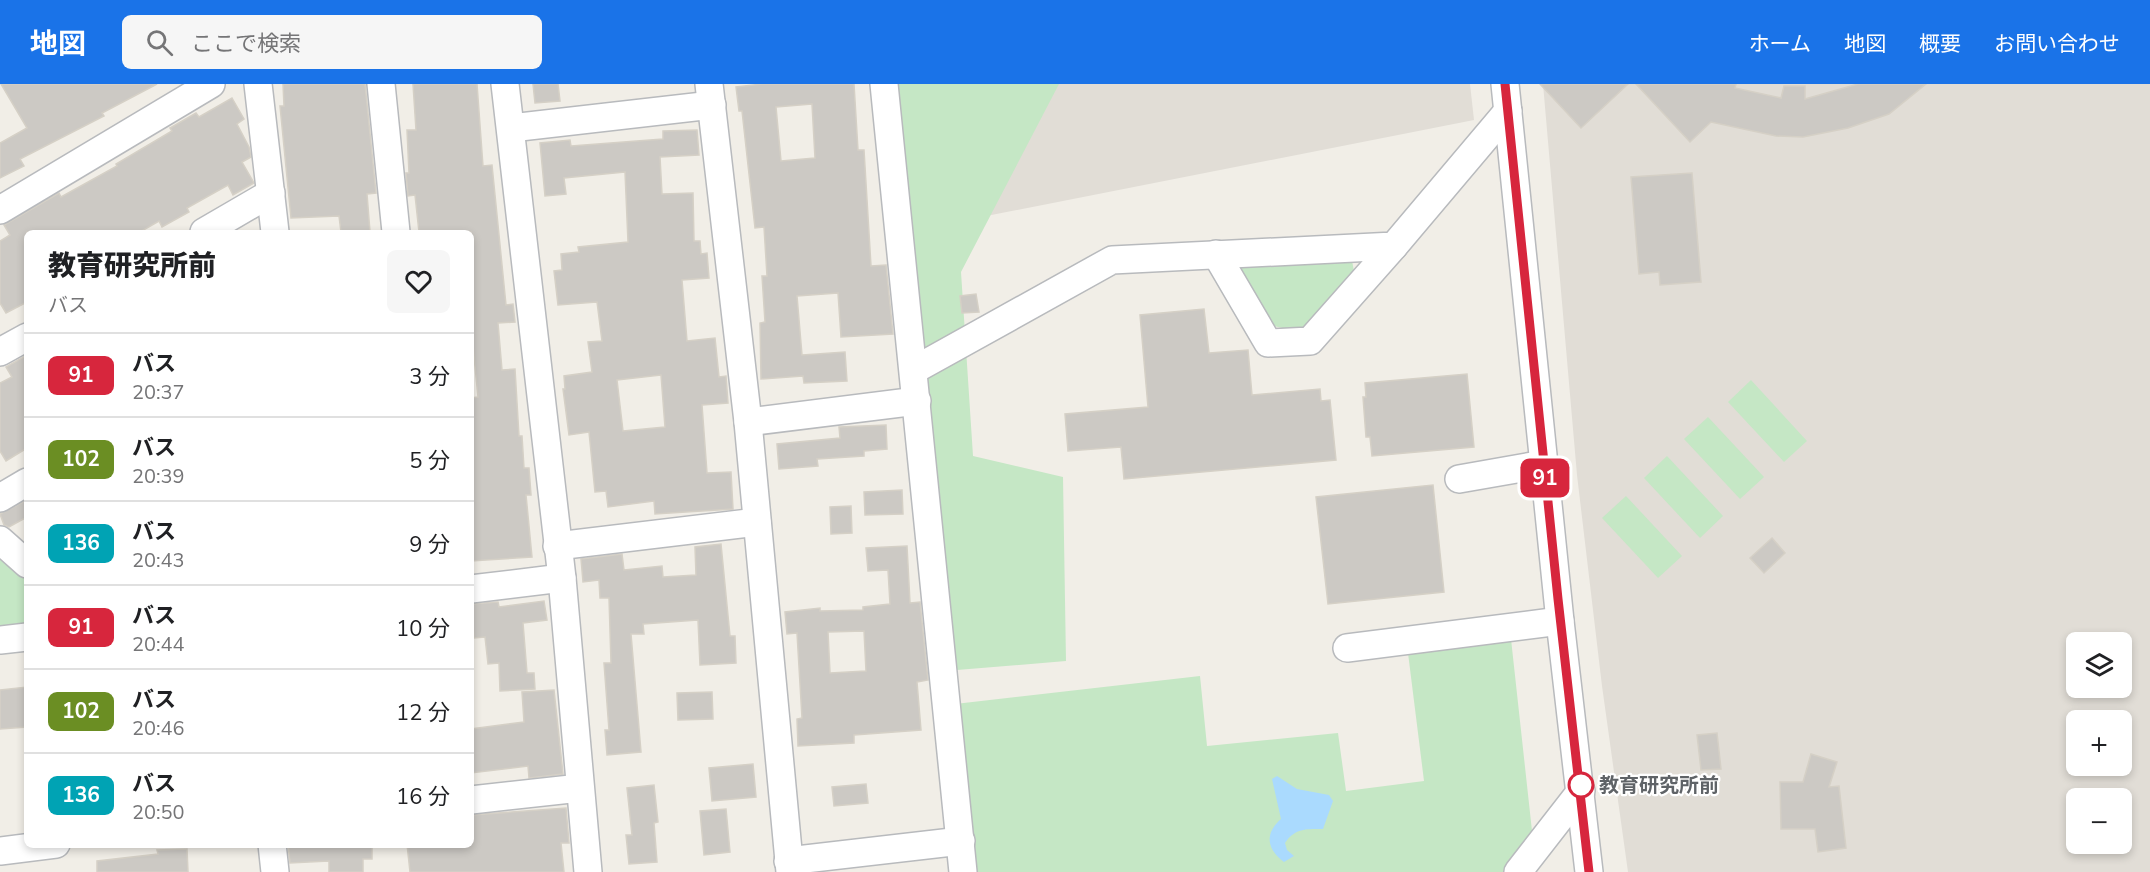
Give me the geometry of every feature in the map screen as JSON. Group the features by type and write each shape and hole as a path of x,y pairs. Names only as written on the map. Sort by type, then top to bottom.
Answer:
{"street":[{"path":"0,210 211,84"},
{"path":"258,84 275,230"},
{"path":"381,84 396,230"},
{"path":"505,84 562,578 588,872"},
{"path":"884,84 963,872"},
{"path":"1505,84 1560,621 1589,872"},
{"path":"511,128 710,95 748,422 789,866 961,841"},
{"path":"1215,254 1268,343 1310,341 1508,111"},
{"path":"207,230 271,193"},
{"path":"914,370 1112,260 1394,246"},
{"path":"0,352 24,339"},
{"path":"748,422 917,401"},
{"path":"1459,479 1544,464"},
{"path":"0,498 24,484"},
{"path":"557,546 757,522"},
{"path":"0,540 24,561"},
{"path":"474,589 562,578"},
{"path":"1347,648 1560,621"},
{"path":"0,640 24,637"},
{"path":"474,800 580,788"},
{"path":"1518,872 1581,791"},
{"path":"0,851 24,848"},
{"path":"273,848 276,872"}],"shaded area":[{"path":"887,84 1470,84 1474,120 900,233"},
{"path":"1543,84 2150,84 2150,872 1628,872 1602,686 1577,475"}],"green space":[{"path":"897,84 1059,84 961,272 973,456 1063,477 1066,661 957,670"},
{"path":"1352,261 1354,271 1313,324 1292,330 1269,325 1246,283 1239,264"},
{"path":"1751,380 1807,441 1784,462 1728,402"},
{"path":"1708,417 1764,477 1740,499 1684,439"},
{"path":"1667,456 1723,516 1700,538 1644,478"},
{"path":"1626,496 1682,556 1658,578 1602,518"},
{"path":"0,554 24,574 24,626 0,629"},
{"path":"1511,639 1532,831 1526,846 1507,872 970,872 955,704 1200,676 1207,746 1338,733 1346,791 1424,781 1408,653"}],"water":[{"path":"1277,776 1297,789 1329,795 1333,801 1323,829 1301,830 1289,838 1285,843 1287,850 1294,856 1284,862 1274,852 1270,841 1272,830 1281,819 1272,779"}],"building":[{"path":"1,84 157,84 102,113 104,116 20,159 24,166 0,178 0,143 27,128"},
{"path":"283,84 365,84 376,193 367,194 370,230 341,230 339,216 291,218 280,106 284,106"},
{"path":"413,84 477,84 483,166 492,165 506,305 513,304 515,322 498,323 502,370 515,369 519,436 522,436 524,468 529,468 531,495 526,495 532,557 474,561 474,398 478,397 474,356 474,230 419,230 415,195 408,196 406,173 409,173 407,130 416,130"},
{"path":"533,84 558,84 560,101 535,103"},
{"path":"762,84 854,84 858,150 864,150 871,266 886,265 893,334 841,337 838,293 797,296 802,355 845,352 847,381 804,383 803,376 761,379 760,323 765,322 762,276 767,276 764,227 755,228 742,111 739,111 736,87","holes":["812,104 815,158 781,161 776,107"]},
{"path":"1540,84 1628,84 1581,128"},
{"path":"1636,84 1736,84 1735,88 1781,98 1784,86 1805,86 1805,99 1858,84 1926,84 1889,114 1848,128 1803,137 1776,136 1711,122 1690,142"},
{"path":"232,98 244,119 237,124 249,147 251,157 242,162 254,183 233,195 228,185 187,208 189,212 162,227 159,221 143,230 24,230 24,304 6,313 0,303 0,241 10,235 4,225 59,193 61,197 117,166 116,164 172,131 170,128 196,113 199,117"},
{"path":"697,130 699,155 660,157 662,194 693,193 694,241 700,241 701,254 707,253 709,278 682,280 687,341 715,338 719,377 726,376 728,403 702,405 707,473 731,472 733,509 655,514 654,501 608,507 606,491 595,492 589,432 569,435 563,389 565,389 564,376 592,372 588,342 602,341 597,302 558,305 554,271 562,270 561,254 579,252 578,247 628,242 625,172 564,178 566,194 545,196 540,143 570,140 571,146 663,139 663,131","holes":["661,375 665,427 623,431 617,380"]},
{"path":"1692,173 1701,282 1660,285 1659,272 1639,274 1631,177"},
{"path":"976,294 979,312 962,313 960,296"},
{"path":"1204,309 1209,353 1248,350 1252,395 1320,389 1321,401 1330,400 1336,460 1124,479 1121,447 1068,451 1065,414 1148,407 1140,315"},
{"path":"24,357 24,450 6,461 0,451 0,383 12,377 6,367"},
{"path":"1467,374 1474,447 1372,456 1370,437 1366,437 1363,397 1366,397 1365,383"},
{"path":"886,425 887,449 864,451 864,456 817,459 818,466 779,469 777,444 840,438 839,427"},
{"path":"1433,485 1444,592 1328,604 1316,497"},
{"path":"902,490 903,514 865,515 864,492"},
{"path":"24,502 24,519 9,527 4,525 0,514"},
{"path":"851,506 852,533 831,534 830,507"},
{"path":"1772,538 1785,553 1764,573 1750,558"},
{"path":"721,544 730,636 735,636 736,663 700,665 698,620 643,624 644,634 631,634 641,752 607,755 605,730 609,730 604,663 611,663 609,598 600,598 599,580 583,582 581,559 622,554 624,570 662,566 663,577 696,575 695,547"},
{"path":"907,546 910,603 920,602 928,680 917,682 921,730 854,735 854,743 798,746 797,719 802,718 797,633 787,634 785,612 820,608 820,611 863,610 863,607 890,604 888,570 868,571 866,548","holes":["864,631 866,671 830,673 828,632"]},
{"path":"544,601 547,620 523,623 527,673 534,673 535,689 500,691 499,663 488,664 485,637 474,638 474,604 498,602 499,607"},
{"path":"24,687 24,727 0,729 0,690"},
{"path":"554,690 563,774 529,778 528,766 474,773 474,729 524,722 522,692"},
{"path":"712,692 713,719 678,720 677,693"},
{"path":"1717,733 1721,769 1701,770 1697,735"},
{"path":"1811,754 1837,762 1829,787 1839,786 1846,848 1818,852 1815,829 1781,829 1780,782 1803,782"},
{"path":"753,764 756,797 712,801 709,768"},
{"path":"866,784 868,803 834,806 832,787"},
{"path":"654,785 658,822 654,823 657,862 629,864 626,835 632,835 627,788"},
{"path":"566,808 569,843 561,843 564,872 410,872 407,848 474,848 474,815"},
{"path":"726,809 730,852 704,855 700,811"},
{"path":"288,848 372,848 372,859 363,859 363,872 329,872 329,861 290,863"},
{"path":"187,849 188,872 97,872 97,861 158,854 157,850"}],"bus line":[{"name":"91","path":"1505,84 1558,599 1589,872"}],"place":[{"name":"教育研究所前","path":"1581,785"}]}
